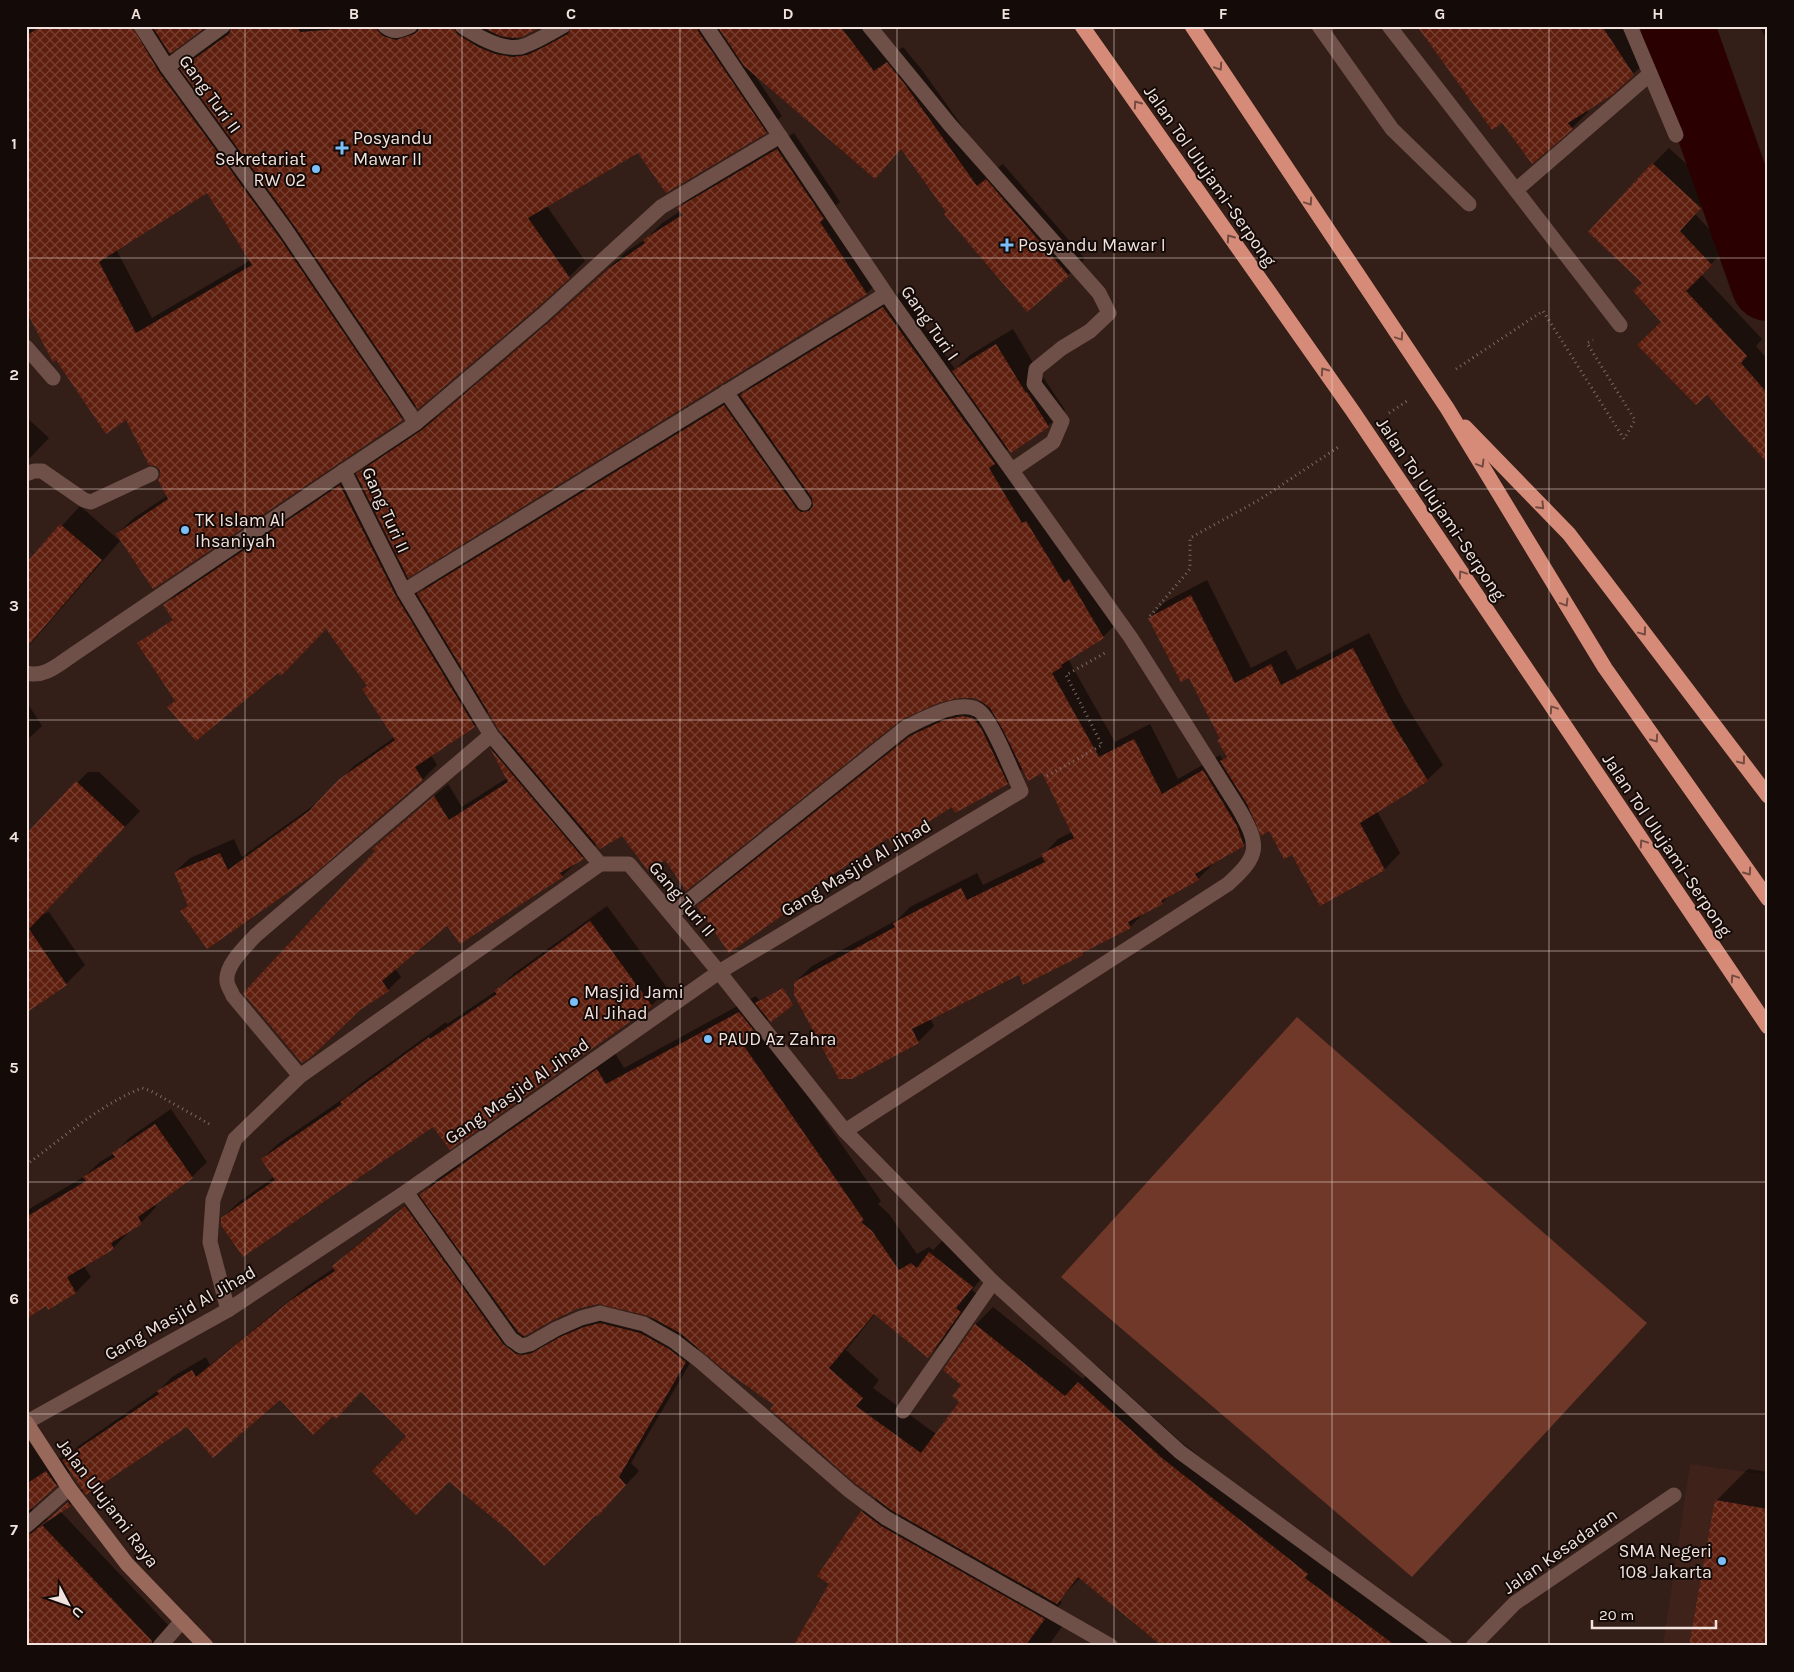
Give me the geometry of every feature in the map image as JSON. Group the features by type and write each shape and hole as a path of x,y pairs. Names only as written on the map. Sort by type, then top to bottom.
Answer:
{"highway":[{"name":"Jalan Tol Ulujami–Serpong","path":"1082,26 1352,410 1766,1025"},
{"path":"1192,26 1447,408 1605,668 1768,899"},
{"path":"1447,408 1568,534 1768,796"}],"street":[{"name":"Gang Turi II","path":"141,26 167,67 284,230 416,423 344,471 404,591 491,735 600,864 629,864 719,972 845,1132 993,1282 1180,1452 1445,1646"},
{"path":"167,67 223,26"},
{"path":"385,26 396,32 410,26"},
{"path":"462,26 492,42 509,47 522,47 563,26"},
{"name":"Gang Turi I","path":"706,26 886,294 1131,638 1252,832 1255,848 1251,860 1242,872 1228,884 845,1132"},
{"path":"869,26 950,125 1099,293 1109,313 1090,331 1062,348 1036,370 1034,384 1062,421 1053,442 1012,470"},
{"path":"1319,26 1392,129 1469,204"},
{"path":"1388,26 1620,325"},
{"path":"1630,26 1676,135"},
{"path":"1516,190 1650,74"},
{"path":"416,423 542,315 661,207 780,136"},
{"path":"404,591 886,294"},
{"path":"26,347 54,378"},
{"path":"726,392 804,503"},
{"path":"26,474 42,471 84,500 91,502 150,474"},
{"path":"26,672 34,674 44,673 344,471"},
{"path":"672,914 906,728 949,709 962,706 978,710 989,722 1021,791"},
{"path":"300,1076 234,996 227,981 230,965 256,935 491,735"},
{"name":"Gang Masjid Al Jihad","path":"26,1422 228,1310 406,1192 719,972 1021,791"},
{"path":"228,1310 210,1242 213,1200 235,1139 300,1076 600,864"},
{"path":"406,1192 516,1344 521,1346 530,1344 556,1329 581,1318 600,1313 644,1324 674,1341 700,1361 850,1492 886,1518 1111,1646"},
{"path":"904,1412 993,1282"},
{"name":"Jalan Ulujami Raya","path":"26,1422 68,1488 127,1564 206,1646"},
{"path":"26,1526 68,1488"},
{"name":"Jalan Kesadaran","path":"1474,1646 1515,1603 1674,1495"},
{"path":"160,1646 182,1622"}],"path":[{"path":"1454,370 1543,311 1624,439 1635,420 1587,343 1620,325"},
{"path":"1389,413 1413,397"},
{"path":"1021,791 1102,745 1066,675 1131,638 1190,568 1190,538 1259,500 1340,446"},
{"path":"26,1165 124,1095 142,1088 151,1091 235,1139"}],"shaded area":[{"path":"1297,1017 1647,1323 1412,1577 1061,1277"},
{"name":"SMA Negeri 108 Jakarta","path":"1690,1464 1768,1475 1768,1646 1663,1646"}],"building":[{"path":"41,26 132,26 159,72 277,234 403,420 153,589 116,534 168,499 158,480 160,470 156,466 149,465 126,420 106,434 56,360 53,362 26,311 26,36","holes":["207,193 252,265 136,333 99,262"]},
{"path":"152,26 207,26 170,54"},
{"path":"232,26 297,26 300,32 376,26 383,36 396,40 414,34 418,31 419,26 453,26 457,34 478,47 495,54 513,57 527,55 540,49 568,34 572,26 697,26 698,31 767,133 666,193 638,153 528,218 570,278 418,409 293,224 180,69 229,34"},
{"path":"480,26 543,26 522,37 513,38 500,36"},
{"path":"717,26 840,26 874,71 887,62 977,186 986,179 1069,276 1027,312 944,214 946,212 901,149 875,179 744,66"},
{"path":"1417,26 1602,26 1634,75 1612,95 1568,123 1573,129 1532,164 1502,123 1492,130"},
{"path":"777,149 824,219 820,222 867,294 408,578 356,474 422,430 608,269 645,243 643,240 682,215 677,208"},
{"path":"1652,163 1701,208 1680,231 1712,265 1686,291 1747,356 1741,363 1768,394 1768,464 1707,395 1696,405 1637,345 1661,322 1633,291 1642,283 1588,232"},
{"path":"883,307 995,464 989,468 1022,523 1026,521 1064,583 1069,579 1104,638 1061,665 1062,667 1052,673 1099,757 1134,739 1162,794 1203,770 1237,826 1244,846 1195,874 1199,880 1161,901 1163,904 1128,922 1131,928 1023,985 1019,975 912,1029 919,1043 852,1079 839,1079 794,995 794,982 895,927 893,923 961,888 967,900 1045,862 1041,854 1074,838 1042,773 1028,781 990,708 973,698 960,698 938,703 901,720 686,891 665,860 649,872 622,836 600,849 499,730 417,594 724,405 796,508 801,512 809,511 813,506 812,498 740,395"},
{"path":"996,344 1049,427 1011,453 952,371"},
{"path":"340,485 396,596 475,727 415,767 423,780 313,875 207,949 180,911 188,906 174,872 220,853 228,870 309,811 338,780 395,740 362,689 367,686 326,629 281,676 278,673 196,741 167,707 175,701 137,643 173,620 163,605"},
{"path":"60,524 102,560 26,648 26,563"},
{"path":"1191,595 1235,683 1271,664 1281,685 1353,648 1389,717 1428,781 1360,823 1385,870 1320,906 1292,855 1284,859 1269,831 1261,836 1247,804 1220,761 1227,757 1217,740 1220,739 1189,678 1181,682 1148,618"},
{"path":"962,716 973,718 981,728 1008,784 955,813 952,807 892,845 888,838 784,907 787,912 729,953 697,906 910,736 944,720"},
{"path":"490,748 584,859 560,873 563,877 460,944 447,926 382,981 389,991 360,1010 311,1057 302,1063 243,993 375,851 372,849 434,796 449,820 508,782"},
{"path":"76,781 125,827 29,929 67,985 26,1013 26,834"},
{"path":"590,921 652,1006 450,1150 433,1127 243,1257 221,1225 221,1218 275,1180 261,1159 342,1104 340,1102 429,1037 430,1039 497,994 494,991"},
{"path":"783,988 793,1005 771,1022 755,1003"},
{"path":"739,1012 756,1033 742,1043 864,1220 861,1222 872,1231 899,1270 911,1263 917,1268 929,1252 973,1287 956,1308 961,1312 928,1358 874,1314 829,1368 863,1398 856,1406 921,1453 959,1402 952,1396 961,1385 943,1370 975,1324 1065,1396 1078,1382 1162,1458 1308,1574 1305,1578 1396,1646 1162,1646 1078,1577 1057,1604 891,1510 856,1484 770,1409 774,1405 723,1369 680,1333 649,1316 598,1304 577,1309 527,1335 523,1336 518,1332 419,1195 597,1069 606,1084"},
{"path":"155,1124 193,1178 138,1217 142,1224 111,1243 114,1249 67,1277 76,1293 48,1310 46,1306 26,1319 26,1217 86,1181 83,1177 115,1157 112,1153"},
{"path":"405,1206 503,1344 516,1354 532,1353 560,1337 584,1327 600,1323 640,1333 669,1349 686,1362 619,1477 626,1485 597,1517 596,1515 544,1566 509,1531 449,1482 416,1515 372,1471 406,1436 361,1392 336,1419 333,1416 313,1435 280,1400 213,1458 187,1427 86,1495 62,1460 159,1394 157,1391 192,1370 196,1377 291,1300 335,1271 332,1266"},
{"path":"46,1471 57,1486 26,1513 26,1484"},
{"path":"1715,1500 1768,1509 1768,1646 1689,1646"},
{"path":"68,1502 71,1506 42,1525 152,1641 151,1646 26,1646 26,1535 32,1533"},
{"path":"861,1511 881,1526 1045,1619 1025,1646 793,1646 829,1584 817,1576"}],"waterway":[{"path":"1677,26 1768,284"}],"place":[{"name":"Posyandu Mawar II","path":"342,148"},
{"name":"Sekretariat RW 02","path":"316,169"},
{"name":"Posyandu Mawar I","path":"1007,245"},
{"name":"TK Islam Al Ihsaniyah","path":"185,530"},
{"name":"Masjid Jami Al Jihad","path":"574,1002"},
{"name":"PAUD Az Zahra","path":"708,1039"},
{"name":"SMA Negeri 108 Jakarta","path":"1722,1561"}]}
